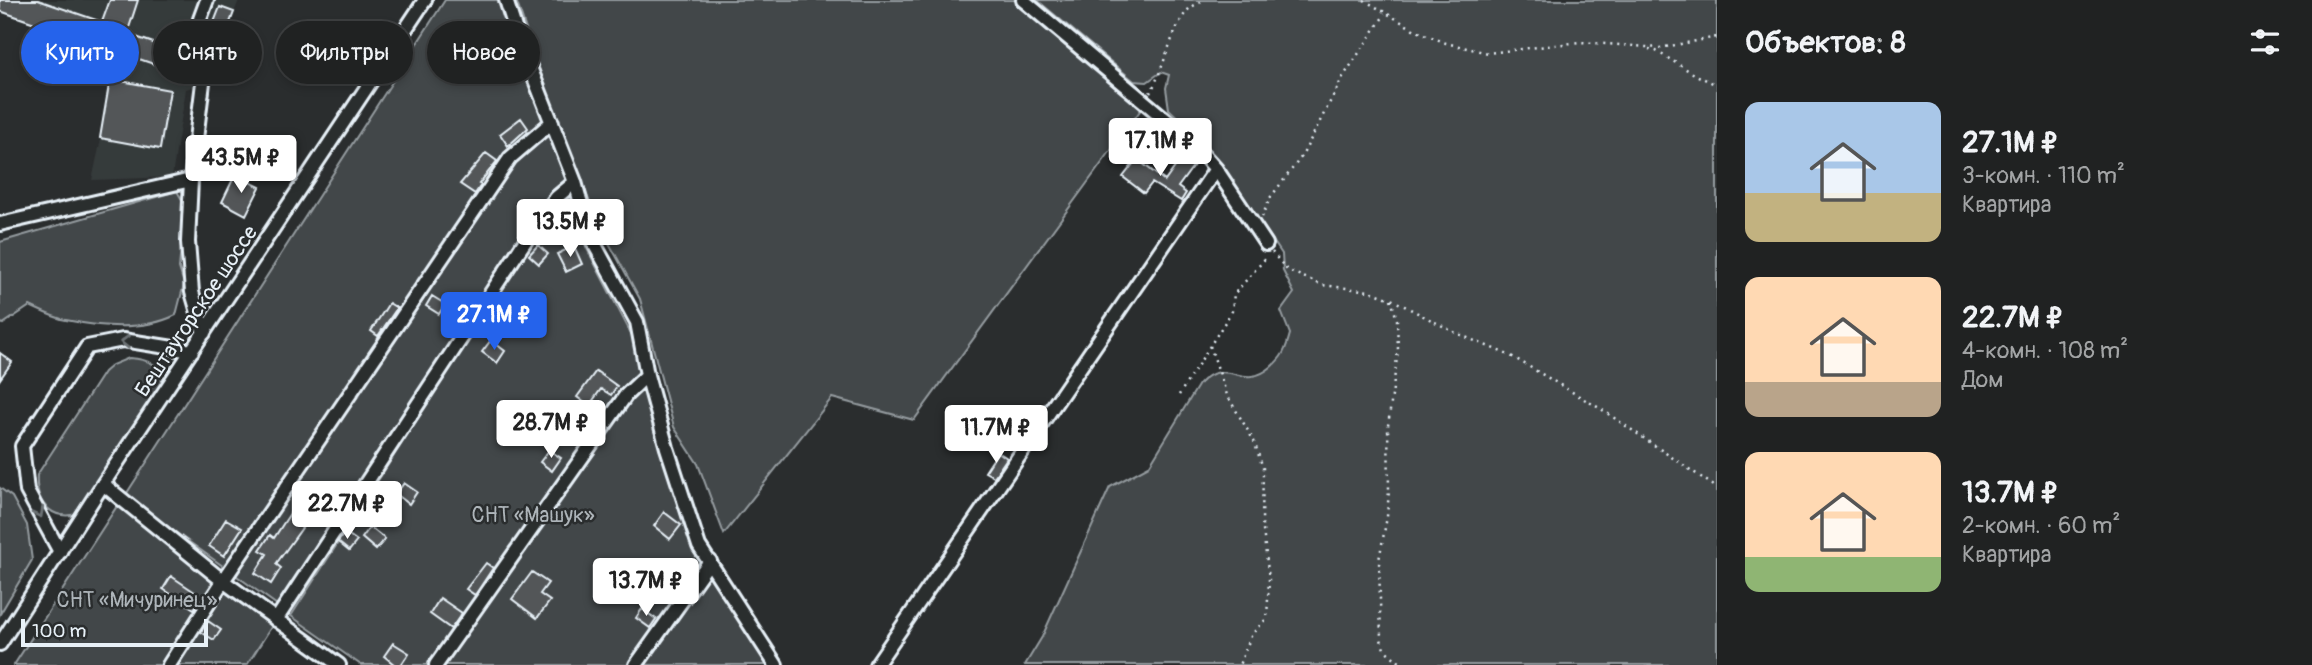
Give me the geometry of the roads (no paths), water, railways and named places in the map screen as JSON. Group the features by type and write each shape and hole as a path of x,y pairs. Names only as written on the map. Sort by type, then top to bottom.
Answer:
{"street":[{"path":"204,333 192,292 188,242 191,180 207,50 200,19 207,0"},
{"name":"Бештаугорское шоссе","path":"0,644 103,484 425,0"},
{"path":"506,0 575,182 590,236 637,323 647,375 667,448 699,546 776,665"},
{"path":"1023,0 1190,140 1216,169 1266,244"},
{"path":"169,665 510,158 552,122"},
{"path":"876,665 1216,169"},
{"path":"0,224 191,180"},
{"path":"276,620 538,220 557,197 575,182"},
{"path":"60,552 27,491 22,446 87,347 123,340 192,351"},
{"path":"436,665 626,395 647,375"},
{"path":"103,484 223,581 340,665"},
{"path":"636,665 710,561"}],"park label":[{"name":"СНТ «Машук»","path":"533,515"},
{"name":"СНТ «Мичуринец»","path":"137,600"}]}
